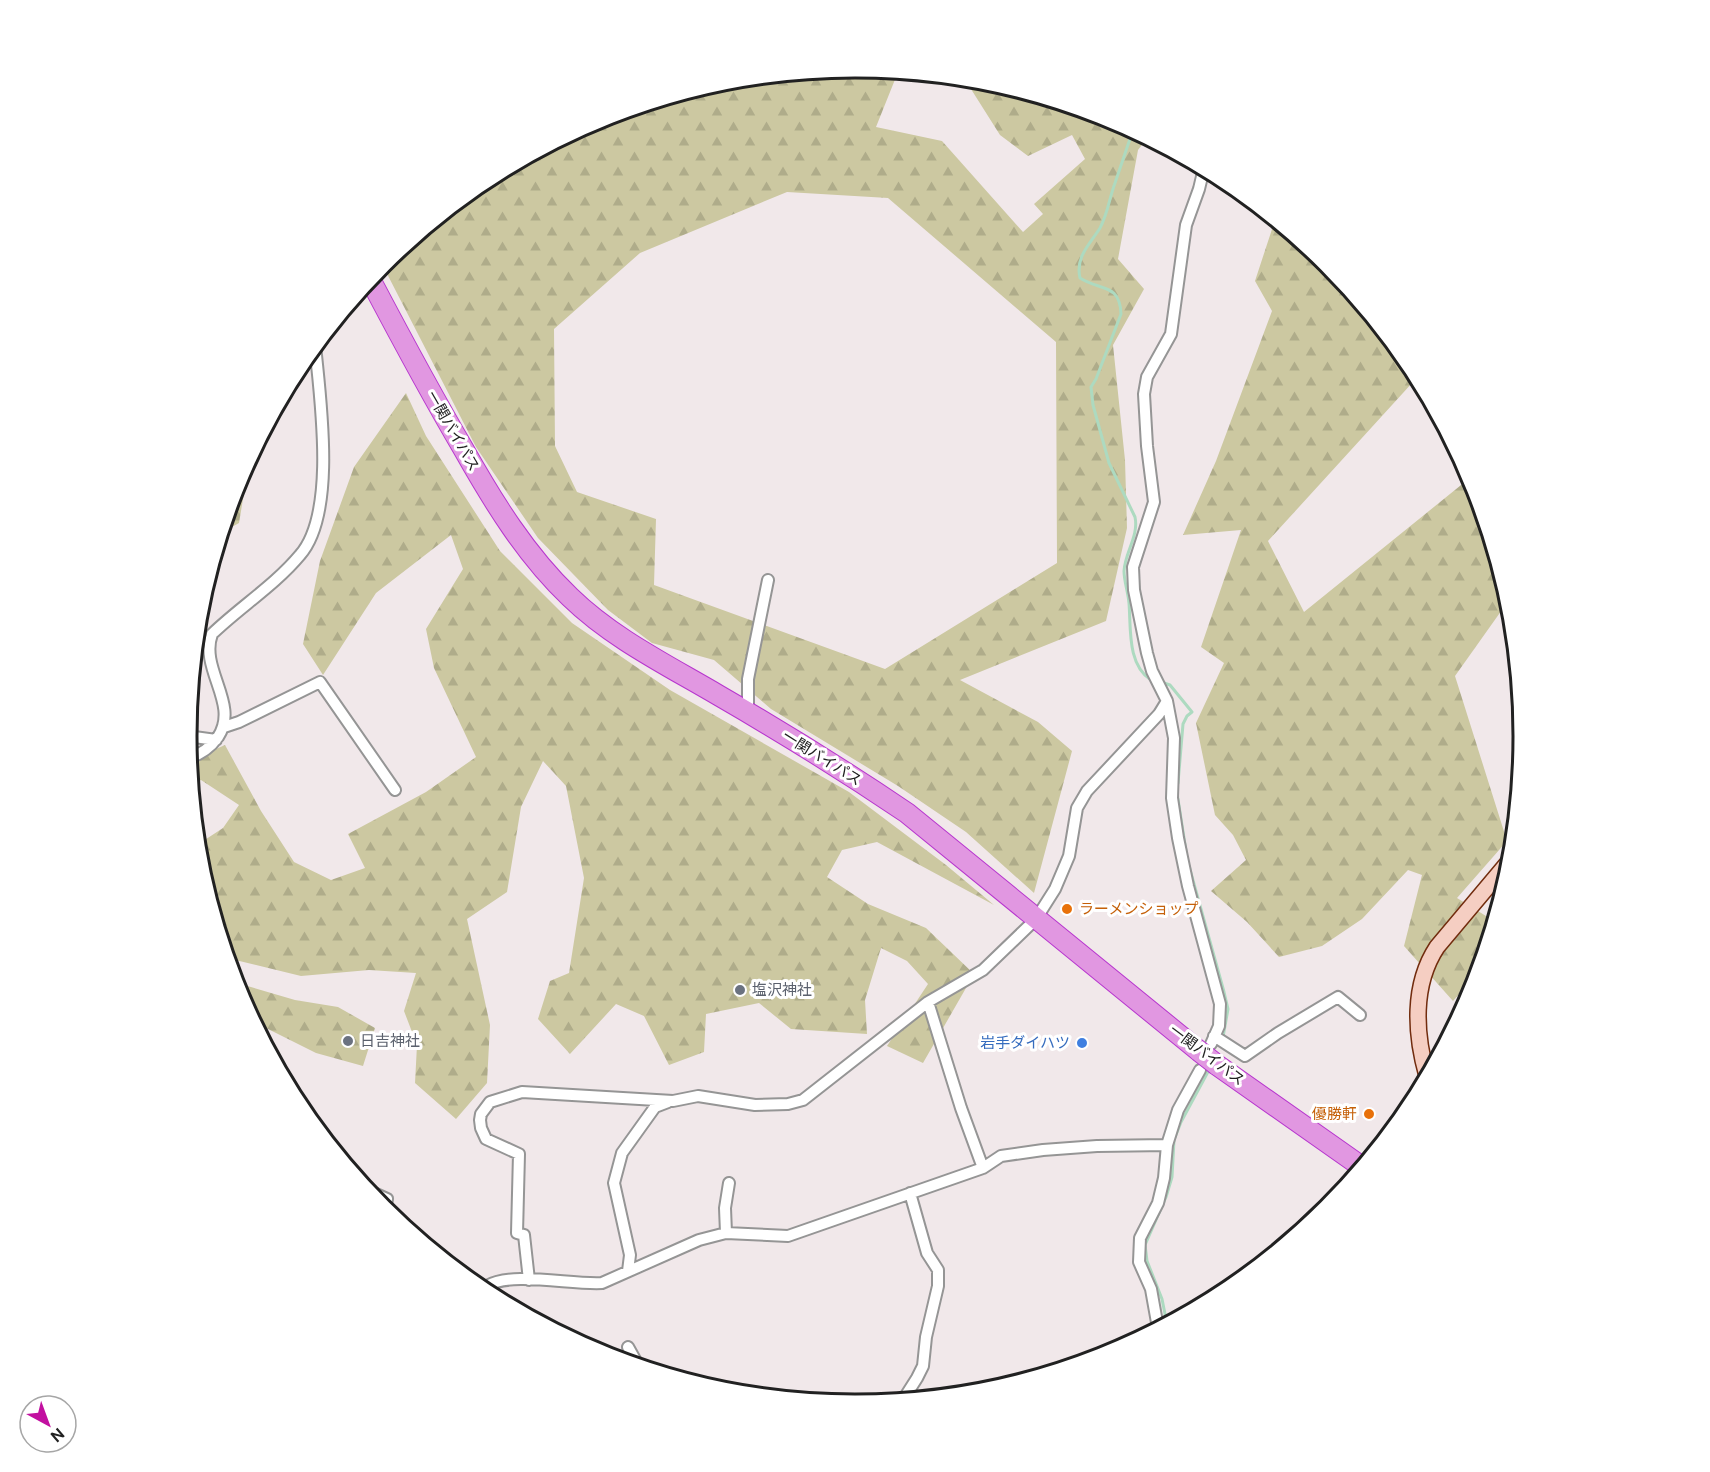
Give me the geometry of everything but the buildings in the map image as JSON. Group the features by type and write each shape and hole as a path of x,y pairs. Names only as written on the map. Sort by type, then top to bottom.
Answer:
{"highway":[{"name":"一関バイパス","path":"374,287 431,394 491,497 519,540 570,597 603,626 642,651 748,712 860,781 907,813 1208,1053 1356,1163"}],"street":[{"path":"1157,1320 1151,1289 1138,1262 1140,1238 1158,1203 1164,1178 1167,1145 1178,1110 1208,1053 1219,1026 1220,1004 1199,930 1178,838 1172,798 1174,738 1167,701 1154,675 1134,590 1133,567 1154,502 1147,446 1144,394 1147,376 1171,334 1186,225 1202,177"},
{"path":"197,756 203,754 224,727 225,713 212,669 208,645 212,634 301,554 313,535 317,519 324,440 316,358"},
{"path":"748,712 747,679 768,580"},
{"path":"224,727 239,722 320,682 395,790"},
{"path":"627,1271 630,1255 614,1183 622,1153 656,1107 698,1095 755,1105 788,1104 803,1100 928,1002 983,970 1036,918 1055,889 1069,856 1077,808 1087,791 1158,714 1167,701"},
{"path":"197,737 216,740"},
{"path":"1425,1066 1420,1046 1418,1004 1420,982 1427,962 1498,874"},
{"path":"1208,1053 1245,1056 1338,997 1360,1015"},
{"path":"928,1002 983,1168"},
{"path":"529,1280 524,1234 517,1233 519,1154 486,1139 481,1128 480,1114 490,1102 522,1092 673,1101"},
{"path":"491,1284 496,1281 529,1280 602,1283 699,1240 726,1233 788,1236 983,1168 1001,1156 1097,1146 1167,1145"},
{"path":"726,1233 725,1208 729,1183"},
{"path":"908,1392 923,1366 926,1337 938,1286 938,1270 927,1253 910,1193"},
{"path":"628,1347 632,1355"}],"green space":[{"path":"812,79 895,79 876,127 942,141 1023,232 1043,214 1034,204 1085,159 1072,135 1028,156 1000,135 971,89 1025,100 1067,113 1142,144 1138,150 1118,259 1144,289 1113,345 1125,460 1127,528 1106,621 960,680 1038,722 1072,751 1034,893 966,832 898,786 771,709 714,660 652,643 608,610 538,538 476,447 387,274 421,241 489,189 526,166 603,128 685,100 727,91","holes":["787,192 888,198 1056,342 1057,563 885,669 654,585 656,519 577,492 555,446 554,329 640,253"]},
{"path":"1273,228 1350,302 1377,335 1411,384 1268,541 1304,612 1463,484 1491,566 1501,612 1455,676 1505,834 1503,845 1457,898 1488,917 1463,988 1453,1001 1404,946 1422,875 1408,870 1362,919 1322,946 1279,957 1247,922 1211,891 1246,860 1233,835 1215,815 1196,723 1224,663 1201,647 1241,530 1183,535 1216,461 1272,311 1255,281"},
{"path":"406,393 426,436 500,551 572,623 670,690 849,792 946,865 994,905 877,842 842,850 827,877 868,904 926,928 974,974 923,1063 887,1046 928,984 907,961 881,948 865,1000 867,1034 791,1029 759,1003 706,1014 704,1052 669,1065 644,1016 616,1004 570,1054 538,1019 550,981 569,973 584,878 566,786 543,761 521,807 507,892 467,919 490,1025 487,1083 456,1119 415,1083 417,1045 404,1011 416,973 369,970 301,976 237,960 219,906 206,839 223,828 239,805 201,780 198,781 197,757 225,745 261,811 294,862 331,880 365,868 348,834 426,792 476,757 434,668 426,629 463,569 451,535 376,593 323,675 303,644 320,561 354,467"},
{"path":"244,491 239,523 231,527"},
{"path":"246,986 295,1000 338,1007 375,1028 363,1066 316,1053 265,1028"}],"waterway":[{"path":"1130,139 1105,217 1081,257 1079,270 1080,278 1113,292 1120,304 1121,314 1091,387 1093,405 1109,463 1135,517 1135,531 1124,575 1134,656 1143,673 1151,680"},
{"path":"1161,682 1170,685 1192,712 1183,724 1178,783"},
{"path":"1177,793 1186,851"},
{"path":"1189,866 1228,1009 1223,1037"},
{"path":"1165,1316 1162,1299 1147,1261 1145,1245 1166,1197 1172,1177 1174,1140 1210,1068"}],"place":[{"name":"ラーメンショップ","path":"1067,909"},
{"name":"塩沢神社","path":"740,990"},
{"name":"日吉神社","path":"348,1041"},
{"name":"岩手ダイハツ","path":"1082,1043"},
{"name":"優勝軒","path":"1369,1114"}]}
